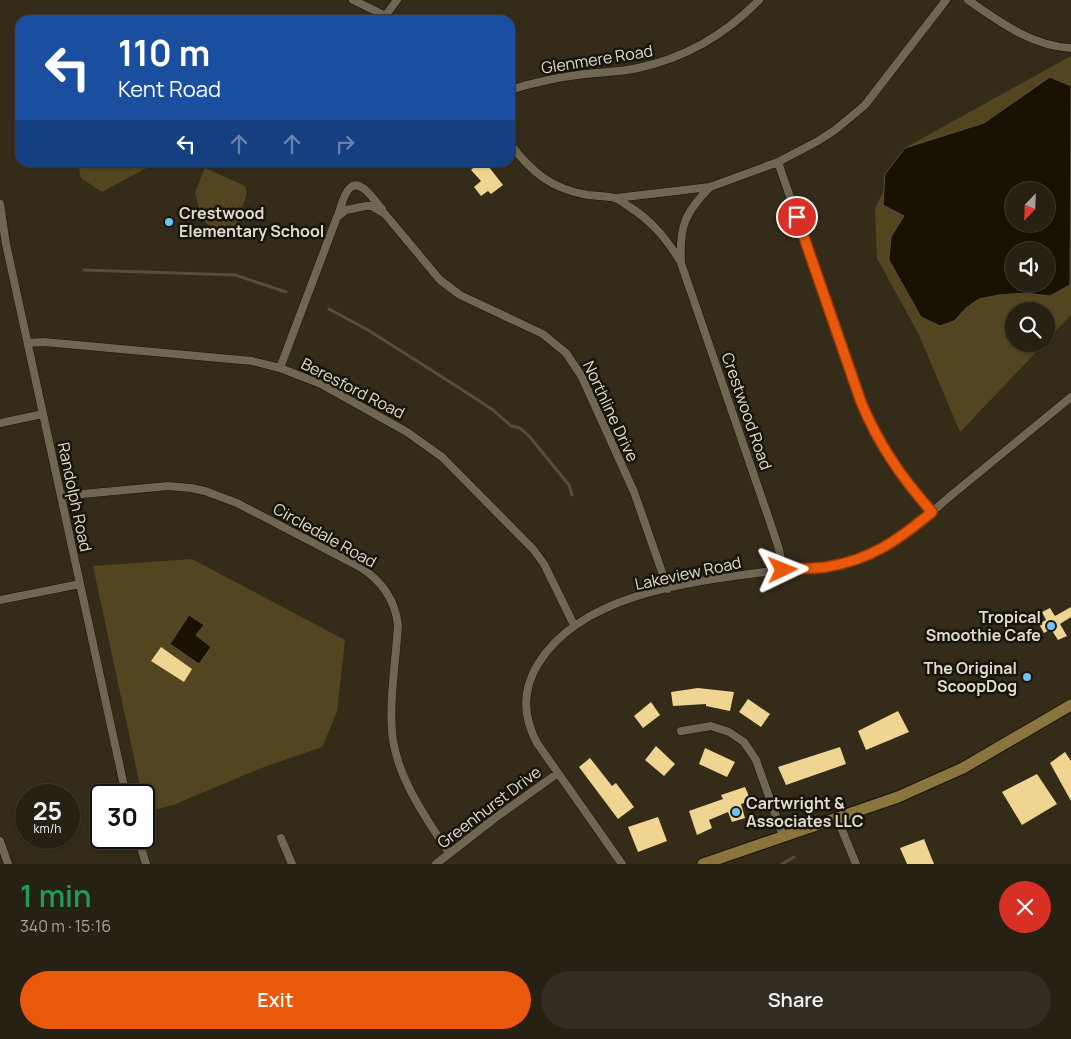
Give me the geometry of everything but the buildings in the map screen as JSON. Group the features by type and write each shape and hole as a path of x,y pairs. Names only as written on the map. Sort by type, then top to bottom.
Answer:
{"main road":[{"path":"703,864 898,797 947,776 1071,705"}],"street":[{"path":"353,0 386,15 397,0"},
{"name":"Glenmere Road","path":"515,89 551,79 629,70 667,60 719,35 760,0"},
{"path":"616,198 710,187 778,162 818,141 835,130 865,105 946,0"},
{"path":"968,0 1028,38 1046,45 1071,48"},
{"name":"Crestwood Road","path":"515,151 538,175 557,186 587,194 616,198 652,223 681,263 779,549 783,570"},
{"path":"778,162 871,426 896,468 932,512"},
{"name":"Northline Drive","path":"280,368 348,190 355,185 359,185 364,188 440,280 460,295 543,334 566,353 582,377 634,492 668,589"},
{"name":"Crestwood Road","path":"681,263 680,239 688,214 710,187"},
{"name":"Randolph Road","path":"0,204 3,244 28,343 124,784"},
{"path":"337,217 346,210 366,206 372,206 385,214"},
{"name":"Beresford Road","path":"28,343 44,342 229,358 280,368 313,381 359,404 412,435 442,457 534,549 544,564 574,625"},
{"name":"Lakeview Road","path":"622,864 537,743 530,730 526,702 530,679 541,660 556,641 574,625 593,614 621,602 668,589 694,583 783,570 825,567 848,563 866,557 892,543 932,512 1071,397"},
{"path":"0,424 43,414"},
{"name":"Circledale Road","path":"61,496 168,486 205,491 237,503 360,567 375,578 390,595 397,615 398,625 391,721 396,757 407,782 449,853"},
{"path":"0,600 80,584"},
{"path":"681,731 711,726 729,732 744,742 756,760 783,836"},
{"name":"Greenhurst Drive","path":"436,864 495,818 558,773"},
{"path":"837,818 856,864"},
{"path":"281,838 292,864"},
{"path":"0,840 8,864"},
{"path":"141,849 146,864"}],"shaded area":[{"path":"1071,56 1071,315 1055,332 1055,302 1005,302 1005,352 1036,352 960,432 919,335 877,258 875,208 905,148"},
{"path":"1050,77 1071,86 1070,285 1050,296 1025,293 979,299 966,308 954,321 940,326 921,317 889,260 891,237 904,216 883,205 885,174 905,148 984,123"},
{"path":"79,167 148,167 102,192 81,178"},
{"path":"205,168 245,186 247,194 231,238 214,230 205,222 201,215 195,192"},
{"path":"192,559 345,640 337,712 322,747 264,767 173,805 155,810 155,784 140,784 93,566"},
{"path":"189,615 204,625 196,635 211,647 199,664 170,644"}],"waterway":[{"path":"84,270 235,275 286,292"},
{"path":"329,309 368,330 461,389 493,410 511,426 520,428 529,436 569,485 572,495"},
{"path":"782,864 794,857"}],"place":[{"name":"Crestwood Elementary School","path":"169,222"},
{"name":"Tropical Smoothie Cafe","path":"1051,626"},
{"name":"The Original ScoopDog","path":"1027,677"},
{"name":"Cartwright & Associates LLC","path":"736,812"}],"route":[{"path":"783,570 825,567 848,563 866,557 892,543 932,512 896,468 871,426 797,217"}]}
